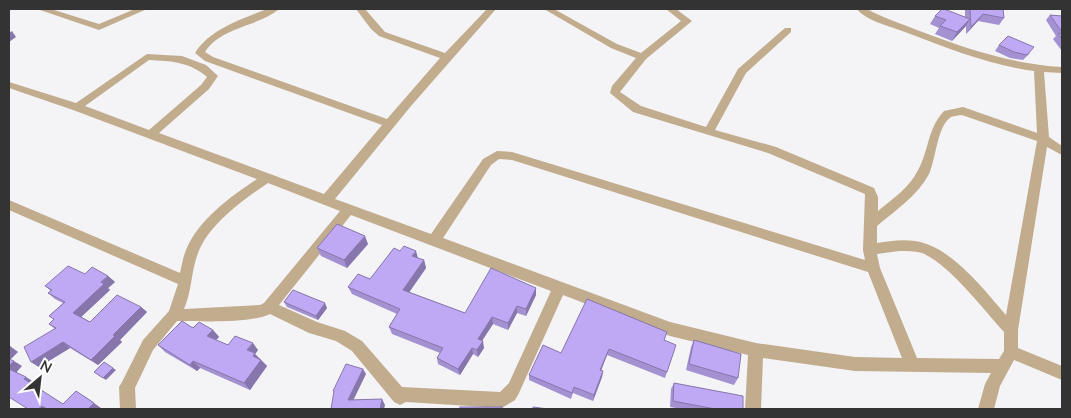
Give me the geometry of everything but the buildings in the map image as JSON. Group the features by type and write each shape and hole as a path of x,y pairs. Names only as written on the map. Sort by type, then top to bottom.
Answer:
{"street":[{"path":"42,9 99,27 142,9"},
{"path":"274,9 217,36 206,43 200,54 209,59 388,123"},
{"path":"360,9 382,34 446,57"},
{"path":"326,201 388,123 446,57 492,9"},
{"path":"548,9 614,46 642,57"},
{"path":"671,9 687,21 642,57 616,88 615,93 637,109 772,150 870,191 873,222 870,250 873,268 912,364"},
{"path":"861,9 878,18 964,51 1039,70 1062,70"},
{"path":"709,131 742,71 788,30"},
{"path":"77,107 147,57 178,58 208,71 213,76 205,87 150,135"},
{"path":"986,409 993,384 1012,352 1011,330 1044,139 1039,70"},
{"path":"9,85 77,107 670,329 756,350 855,364 1003,366"},
{"path":"873,222 919,180 927,162 931,142 938,127 948,114 962,111 1044,139 1062,151"},
{"path":"434,241 487,162 497,156 512,156 873,268"},
{"path":"128,409 127,387 148,345 174,315 182,297 192,251 211,223 233,201 266,179"},
{"path":"9,205 185,281"},
{"path":"174,315 214,315 262,311 269,307 349,209"},
{"path":"870,250 913,246 927,249 942,259 1011,330"},
{"path":"269,307 314,328 340,336 357,346 400,397 404,394 502,400 514,388 560,287"},
{"path":"753,409 756,350"},
{"path":"1012,352 1062,373"}]}
